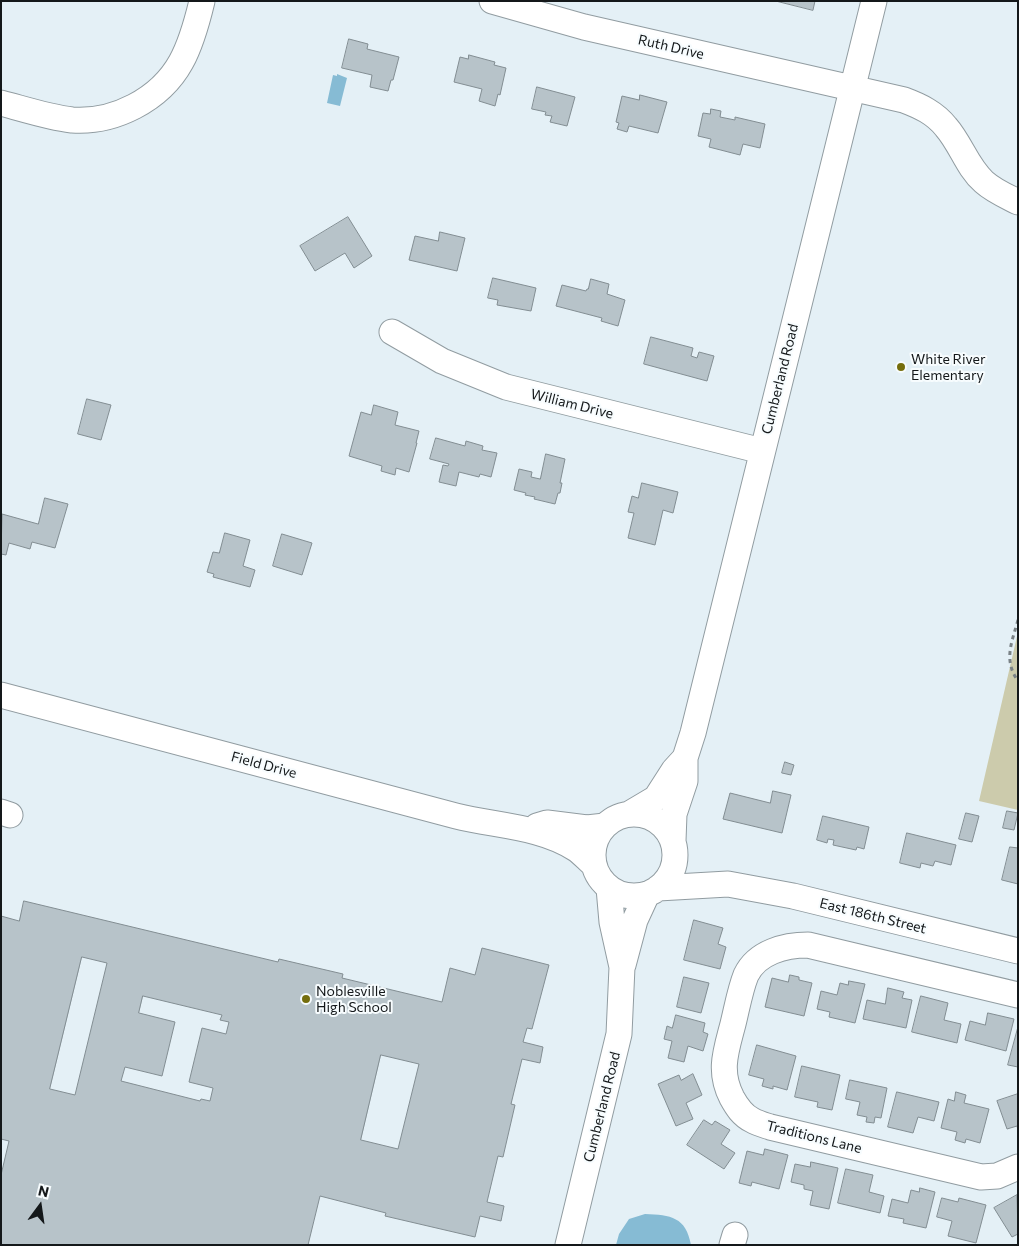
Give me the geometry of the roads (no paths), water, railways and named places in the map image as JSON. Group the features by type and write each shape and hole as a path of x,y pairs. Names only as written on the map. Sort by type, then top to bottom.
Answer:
{"street":[{"path":"1,103 57,118 74,120 93,120 122,112 155,93 176,71 190,43 202,1"},
{"name":"Ruth Drive","path":"492,1 584,27 904,100 934,115 947,127 969,164 984,181 1000,194 1018,202"},
{"name":"Cumberland Road","path":"674,847 674,814 685,781 685,758 693,733 874,1"},
{"name":"William Drive","path":"392,332 442,361 506,387 762,451"},
{"name":"Field Drive","path":"1,695 461,817 528,829"},
{"name":"Cumberland Road","path":"629,814 656,798 674,770 685,758"},
{"path":"629,814 643,815 656,820 666,829 674,847 674,867 668,879 652,891 633,896 620,894 608,888 599,878 594,865 593,851 596,838 604,826 616,818 629,814"},
{"path":"528,829 546,823 587,828 604,826"},
{"path":"528,829 565,843 577,850 594,865"},
{"name":"East 186th Street","path":"674,847 697,869 728,884 793,896 1018,951"},
{"name":"East 186th Street","path":"652,891 728,884"},
{"name":"Cumberland Road","path":"608,888 612,922 622,967"},
{"name":"Cumberland Road","path":"568,1245 620,1034 622,967 635,920 652,891"},
{"name":"Traditions Lane","path":"1018,996 808,945 782,947 757,962 747,974 727,1048 724,1076 728,1090 738,1109 751,1120 770,1127 981,1177 997,1176 1018,1167"}],"water":[{"path":"337,74 347,78 340,106 327,103 333,75 337,76"},
{"path":"645,1214 662,1215 676,1219 685,1228 691,1245 616,1245 619,1234 629,1219"}],"place":[{"name":"White River Elementary","path":"901,367"},
{"name":"Noblesville High School","path":"306,999"}]}
